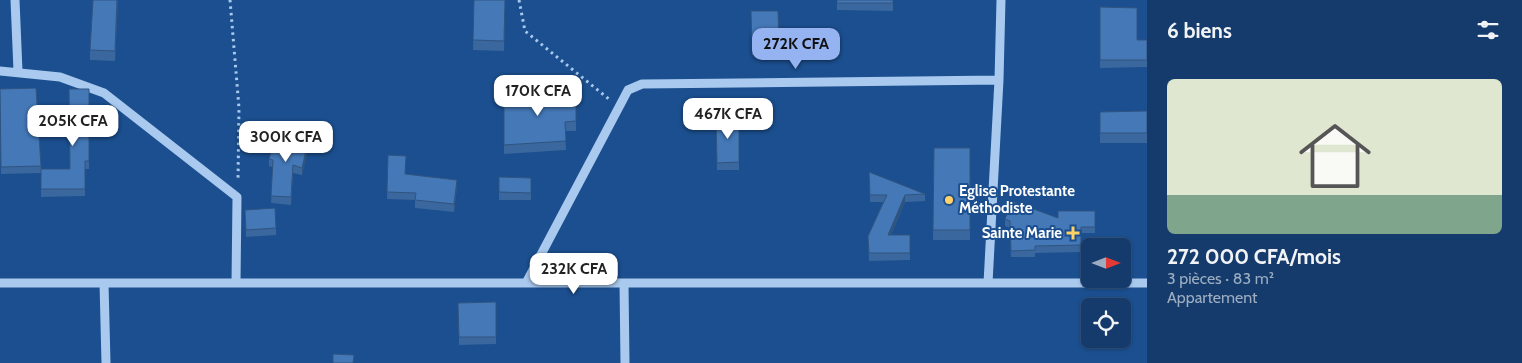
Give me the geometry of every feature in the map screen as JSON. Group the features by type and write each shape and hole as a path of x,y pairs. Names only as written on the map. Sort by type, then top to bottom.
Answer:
{"street":[{"path":"15,0 18,72"},
{"path":"988,283 999,80 1000,0"},
{"path":"0,71 60,77 104,93 237,196 236,283"},
{"path":"526,283 628,90 642,84 999,80"},
{"path":"0,283 1147,283"},
{"path":"104,283 106,363"},
{"path":"624,283 625,363"}],"path":[{"path":"230,0 239,108 237,196"},
{"path":"519,0 526,31 618,107"}],"building":[{"path":"93,0 117,0 115,51 90,50"},
{"path":"474,0 505,0 504,41 473,40"},
{"path":"837,0 893,0 893,3 837,3"},
{"path":"1100,7 1137,8 1137,40 1147,40 1147,60 1100,60"},
{"path":"751,11 778,11 779,47 752,48"},
{"path":"36,88 41,166 1,167 0,89"},
{"path":"69,89 89,89 89,161 85,161 85,189 41,189 41,169 70,169"},
{"path":"576,92 576,121 565,122 566,141 504,145 504,93"},
{"path":"1147,111 1147,133 1100,133 1100,112"},
{"path":"739,117 739,162 717,163 716,118"},
{"path":"276,134 308,142 302,168 293,165 291,197 271,196 273,160 269,159"},
{"path":"934,148 970,148 970,230 933,230"},
{"path":"388,155 406,156 405,174 457,180 454,204 415,200 416,193 387,192"},
{"path":"869,172 925,194 905,195 888,235 910,235 910,253 869,253 868,236 887,195 870,195"},
{"path":"499,177 531,178 531,193 499,192"},
{"path":"1012,201 1058,218 1058,211 1095,211 1095,227 1081,227 1081,245 1035,246 1035,250 1011,251 1010,221 1005,219"},
{"path":"275,208 276,228 246,230 245,210"},
{"path":"496,302 496,337 459,337 458,303"},
{"path":"333,354 354,355 353,363 333,363"}],"place":[{"name":"Eglise Protestante Méthodiste","path":"949,200"},
{"name":"Sainte Marie","path":"1073,233"}]}
